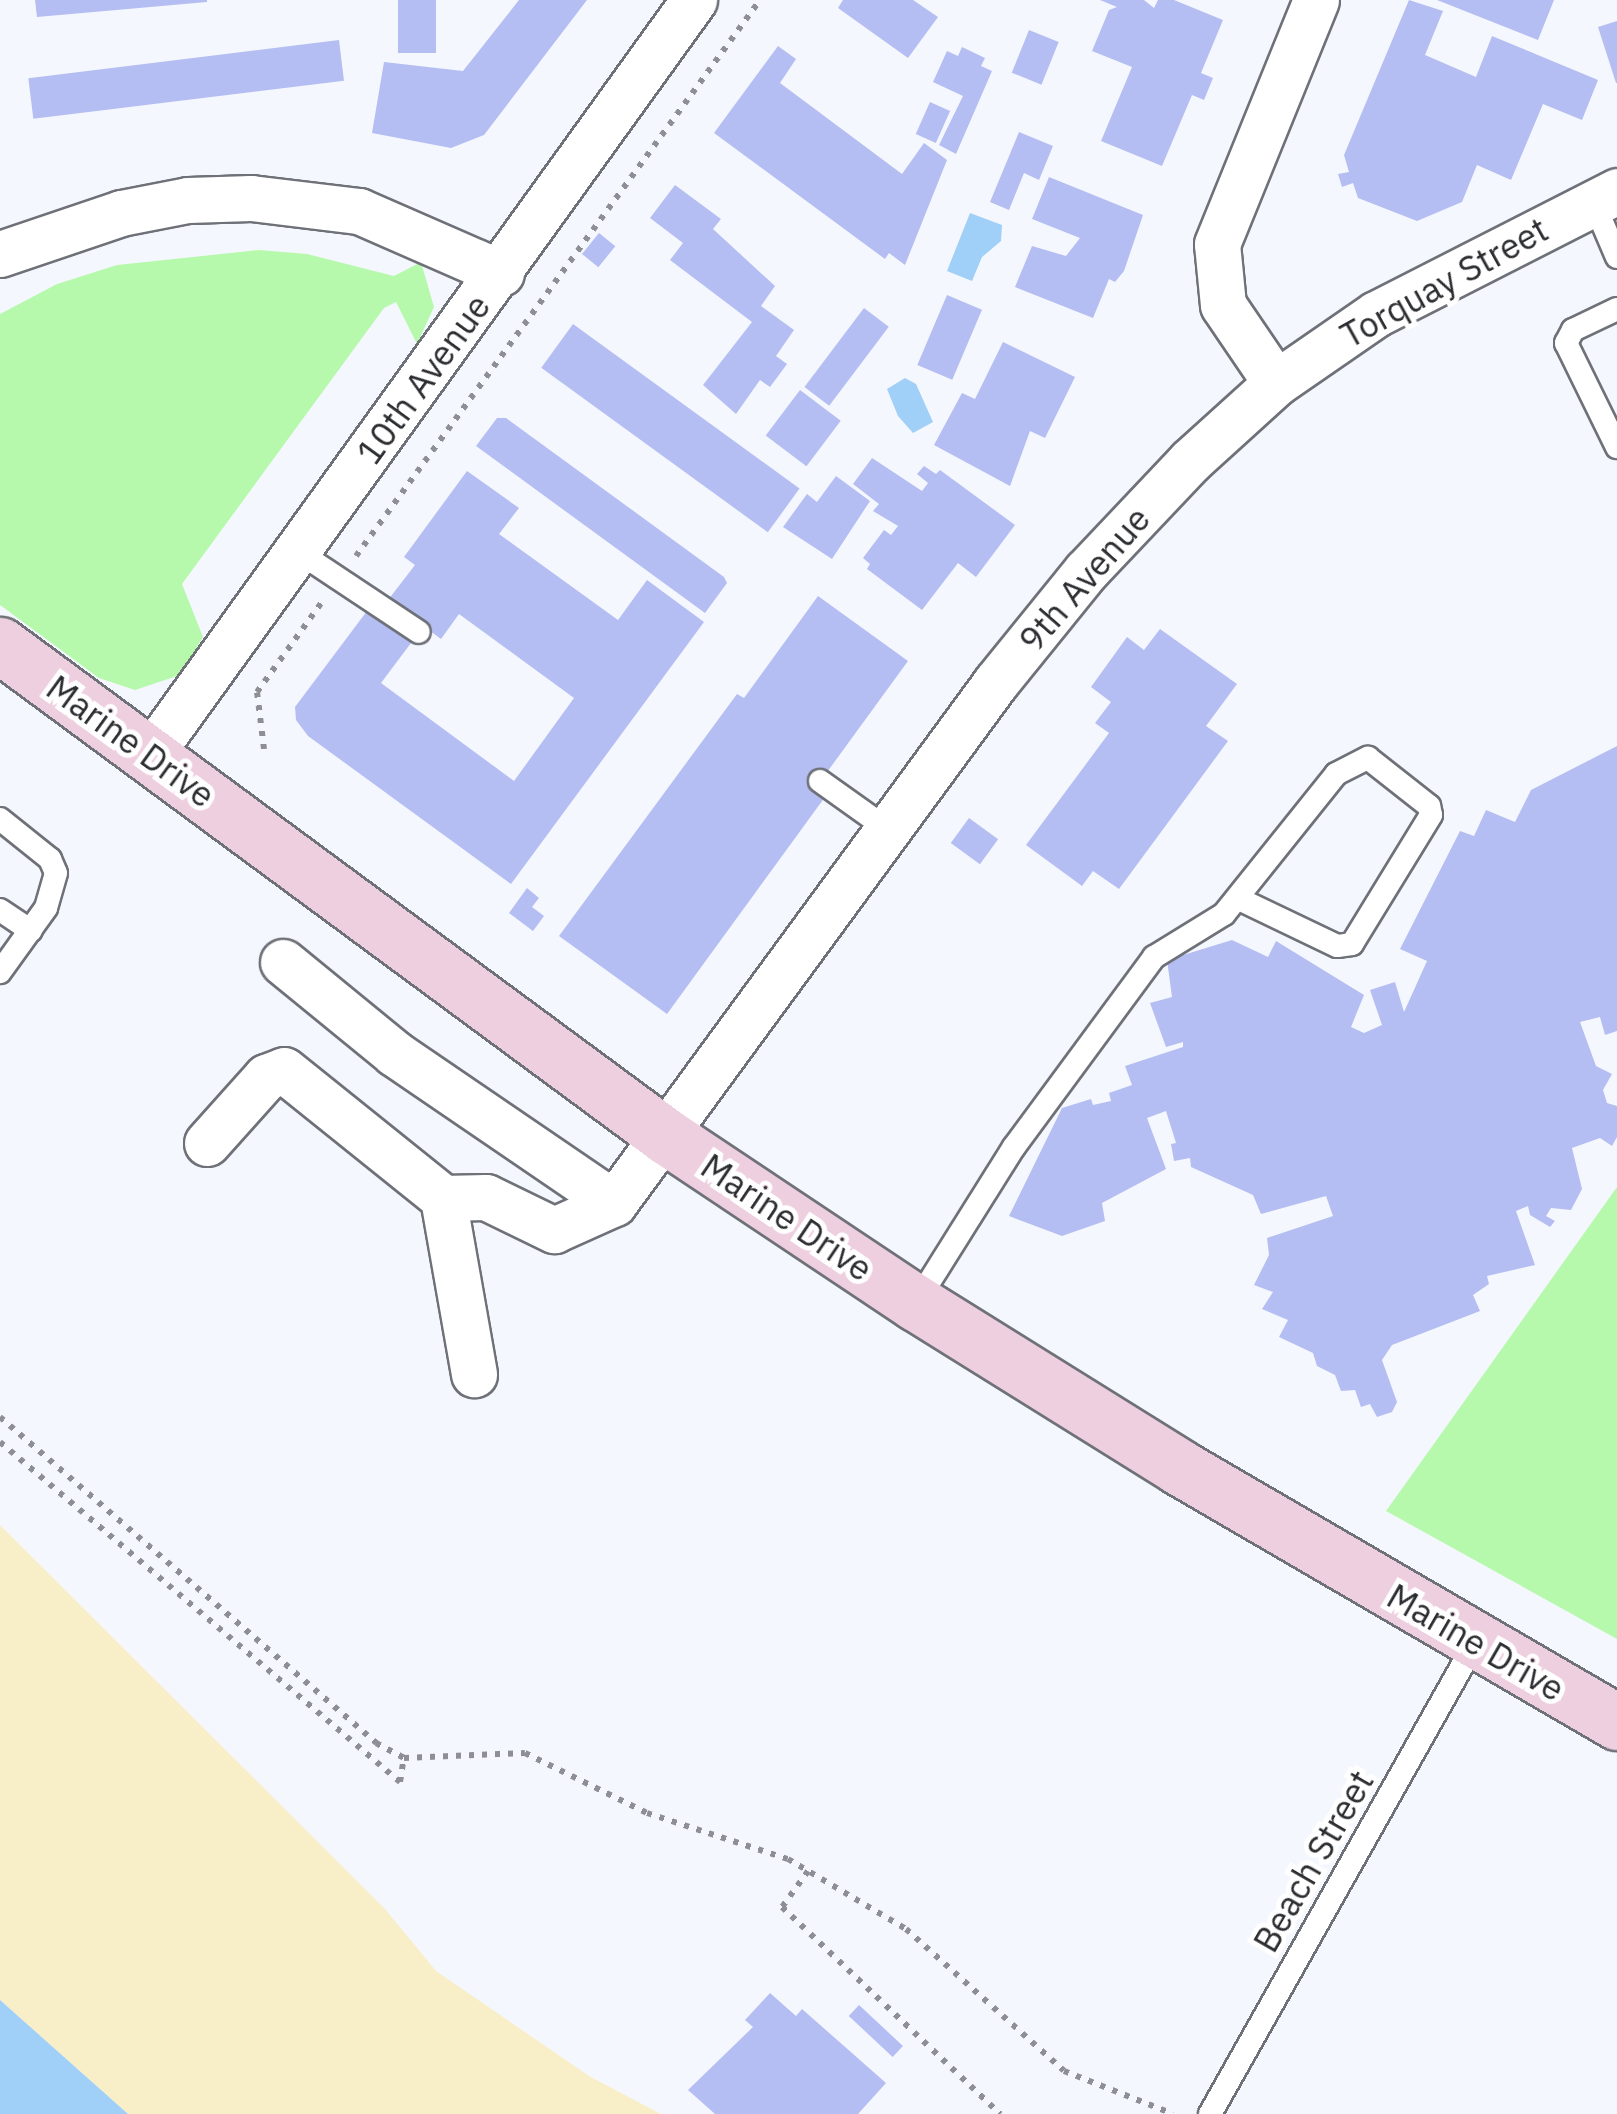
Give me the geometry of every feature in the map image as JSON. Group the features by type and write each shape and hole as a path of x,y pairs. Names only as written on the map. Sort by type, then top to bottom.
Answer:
{"main road":[{"name":"Marine Drive","path":"0,645 667,1136 916,1303 1474,1643 1617,1722"}],"street":[{"name":"10th Avenue","path":"149,756 297,551 313,508 501,273 694,0"},
{"path":"1276,384 1223,305 1218,244 1316,0"},
{"name":"Torquay Street","path":"1276,384 1435,279 1605,196"},
{"path":"0,254 61,240 188,200 299,200 386,220 501,273"},
{"name":"9th Avenue","path":"614,1203 667,1136 996,682 1086,571 1190,461 1276,384"},
{"path":"284,962 394,1053 614,1203"},
{"path":"207,1143 266,1077 284,1070 443,1198 486,1197 554,1230 614,1203"},
{"path":"443,1198 474,1374"}],"lane":[{"path":"1605,196 1617,257"},
{"path":"1617,308 1573,330 1566,343 1617,447"},
{"path":"297,551 419,632"},
{"path":"916,1303 1014,1147 1154,957 1239,899 1288,830 1355,759 1376,762 1429,806 1431,815 1352,944 1336,946 1239,899"},
{"path":"820,781 890,831"},
{"path":"0,818 54,865 53,893 0,972"},
{"path":"0,910 31,931"},
{"name":"Beach Street","path":"1210,2114 1474,1643"}],"path":[{"path":"350,564 760,0"},
{"path":"264,749 257,692 327,596"},
{"path":"0,1417 376,1743 404,1758 525,1753 647,1814 808,1871 906,1929 1064,2071 1173,2114"},
{"path":"0,1442 400,1782 404,1758"},
{"path":"808,1871 782,1906 1000,2114"}],"green space":[{"path":"259,250 307,254 394,276 421,262 434,307 417,344 396,302 384,308 182,584 203,637 180,675 135,690 99,678 0,605 0,314 57,284 117,265"},
{"path":"1617,1187 1617,1639 1386,1511"}],"sand":[{"path":"0,1525 385,1909 436,1971 589,2076 661,2114 128,2114 0,2000"}],"water":[{"path":"970,213 1002,225 1001,241 982,257 972,281 947,271"},
{"path":"905,378 916,384 933,422 913,433 898,416 887,389"},
{"path":"0,2000 128,2114 0,2114"}],"building":[{"path":"35,0 207,0 207,2 37,17"},
{"path":"398,0 436,0 436,53 398,53"},
{"path":"519,0 587,0 484,135 451,148 372,133 384,62 463,71"},
{"path":"843,0 913,0 938,17 908,58 838,8"},
{"path":"1100,0 1144,0 1154,8 1158,0 1174,0 1223,20 1201,73 1213,78 1204,100 1192,95 1162,166 1101,141 1132,67 1092,51 1109,10 1117,7"},
{"path":"1409,0 1443,11 1425,55 1476,77 1492,36 1598,80 1582,120 1543,104 1511,180 1477,165 1462,202 1417,221 1358,198 1353,183 1342,187 1338,174 1349,172 1344,155"},
{"path":"1437,0 1554,0 1538,40"},
{"path":"1617,21 1617,83 1616,83 1598,27"},
{"path":"1029,30 1059,42 1041,85 1012,73"},
{"path":"339,40 344,81 33,119 28,78"},
{"path":"778,46 796,59 780,83 902,174 924,143 947,160 905,265 889,253 885,259 714,133"},
{"path":"962,47 985,58 981,66 992,71 956,154 939,145 963,96 933,82 947,51 958,56"},
{"path":"930,102 950,111 936,143 916,134"},
{"path":"1019,132 1053,146 1039,180 1024,173 1009,210 990,202"},
{"path":"1049,177 1143,215 1124,271 1115,282 1109,279 1093,318 1015,287 1032,246 1066,256 1080,238 1032,219"},
{"path":"675,185 721,219 713,229 775,286 761,306 794,330 776,356 787,364 770,387 760,380 736,414 703,385 752,322 670,260 683,243 650,218"},
{"path":"599,233 615,246 598,267 582,254"},
{"path":"947,295 982,310 952,380 917,365"},
{"path":"864,308 889,327 829,406 804,387"},
{"path":"573,324 800,489 768,532 541,368"},
{"path":"1003,342 1075,377 1045,438 1030,431 1010,486 934,445 962,393 975,399"},
{"path":"800,390 841,421 806,466 766,436"},
{"path":"497,418 506,418 724,577 727,583 705,613 476,446"},
{"path":"872,458 922,491 928,483 917,474 924,466 936,474 940,470 1015,525 976,577 958,563 922,610 867,569 870,564 863,558 884,530 891,535 898,526 873,511 879,504 853,484"},
{"path":"467,471 519,508 499,534 618,620 647,580 704,622 511,884 308,736 296,720 295,707 367,611 411,643 381,683 514,781 574,698 459,614 441,639 388,600 415,565 404,557"},
{"path":"836,476 870,501 832,559 783,527 807,494 817,502"},
{"path":"818,596 908,661 814,790 825,797 667,1014 559,936 737,694 744,698"},
{"path":"1160,629 1237,684 1206,726 1228,741 1119,889 1093,871 1082,886 1026,845 1109,733 1095,723 1111,702 1091,687 1127,637 1144,650"},
{"path":"1617,746 1617,1031 1605,1035 1600,1017 1580,1022 1596,1066 1612,1074 1603,1090 1607,1103 1617,1106 1617,1137 1612,1146 1600,1138 1572,1148 1582,1189 1571,1210 1551,1208 1546,1216 1555,1221 1550,1227 1530,1215 1528,1206 1516,1211 1535,1265 1487,1276 1489,1284 1473,1295 1480,1311 1392,1345 1382,1360 1397,1402 1392,1412 1377,1417 1370,1404 1361,1407 1355,1390 1341,1391 1335,1375 1317,1366 1313,1353 1279,1337 1288,1320 1262,1309 1273,1292 1254,1285 1269,1255 1267,1238 1333,1216 1326,1196 1261,1214 1253,1195 1191,1167 1190,1158 1174,1161 1171,1144 1176,1143 1166,1111 1147,1118 1166,1169 1102,1203 1105,1221 1062,1236 1009,1216 1062,1108 1091,1099 1093,1105 1111,1101 1109,1093 1132,1085 1125,1066 1183,1047 1183,1042 1166,1047 1150,1003 1172,997 1167,960 1232,940 1268,957 1276,941 1364,995 1351,1027 1364,1033 1382,1025 1370,990 1395,982 1404,1012 1427,961 1400,949 1460,831 1474,836 1486,810 1515,822 1531,790"},
{"path":"969,818 998,839 980,864 951,843"},
{"path":"527,888 539,898 532,907 544,916 533,931 509,913"},
{"path":"770,1993 796,2016 802,2009 886,2083 858,2114 715,2114 688,2090 753,2027 745,2020"},
{"path":"859,2005 903,2046 893,2057 849,2016"}]}
